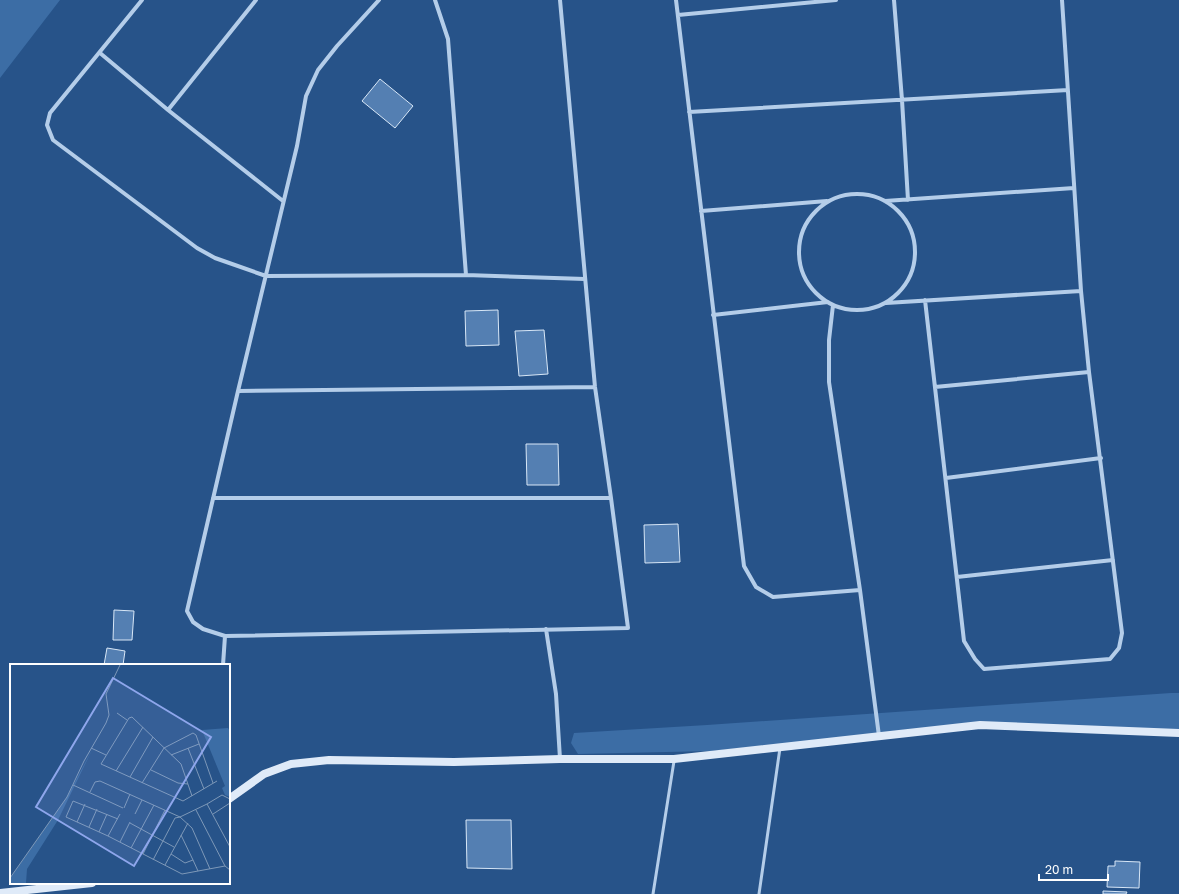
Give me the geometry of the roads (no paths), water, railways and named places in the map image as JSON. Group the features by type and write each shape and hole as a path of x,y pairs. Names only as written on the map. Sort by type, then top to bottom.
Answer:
{"street":[{"path":"142,0 50,113 47,125 53,140 198,248 215,258 266,276 466,275 585,279"},
{"path":"168,110 256,0"},
{"path":"379,0 332,52 318,70 306,96 297,146 187,611 193,622 203,629 225,636 628,628 595,387 560,0"},
{"path":"435,0 448,39 466,275"},
{"path":"676,0 744,566 756,587 773,597 860,590"},
{"path":"678,15 836,0"},
{"path":"894,0 908,200"},
{"path":"925,300 964,640 974,658 984,669 1110,659 1119,648 1122,633 1089,372 1081,291 1062,0"},
{"path":"100,53 168,110 283,201"},
{"path":"689,112 1068,90"},
{"path":"885,201 1074,188"},
{"path":"856,193 871,195 885,201 898,210 907,223 913,236 915,252 913,267 907,281 898,293 886,302 872,308 857,310 833,305 816,293 806,281 800,267 798,252 800,237 806,223 815,211 827,201 841,195 856,193"},
{"path":"701,211 827,201"},
{"path":"886,302 1081,291"},
{"path":"713,315 828,302"},
{"path":"833,305 829,340 829,382 860,590 879,736"},
{"path":"935,387 1089,372"},
{"path":"238,391 595,387"},
{"path":"946,478 1101,458"},
{"path":"213,498 611,498"},
{"path":"957,576 1113,560"},
{"path":"546,629 556,694 560,759"},
{"path":"223,664 225,636"},
{"path":"230,798 264,774 292,764 329,760 454,762 560,759 674,759 980,725 1179,733"},
{"path":"0,893 83,884"}],"lane":[{"path":"759,894 780,747"},
{"path":"653,894 674,759"}]}
